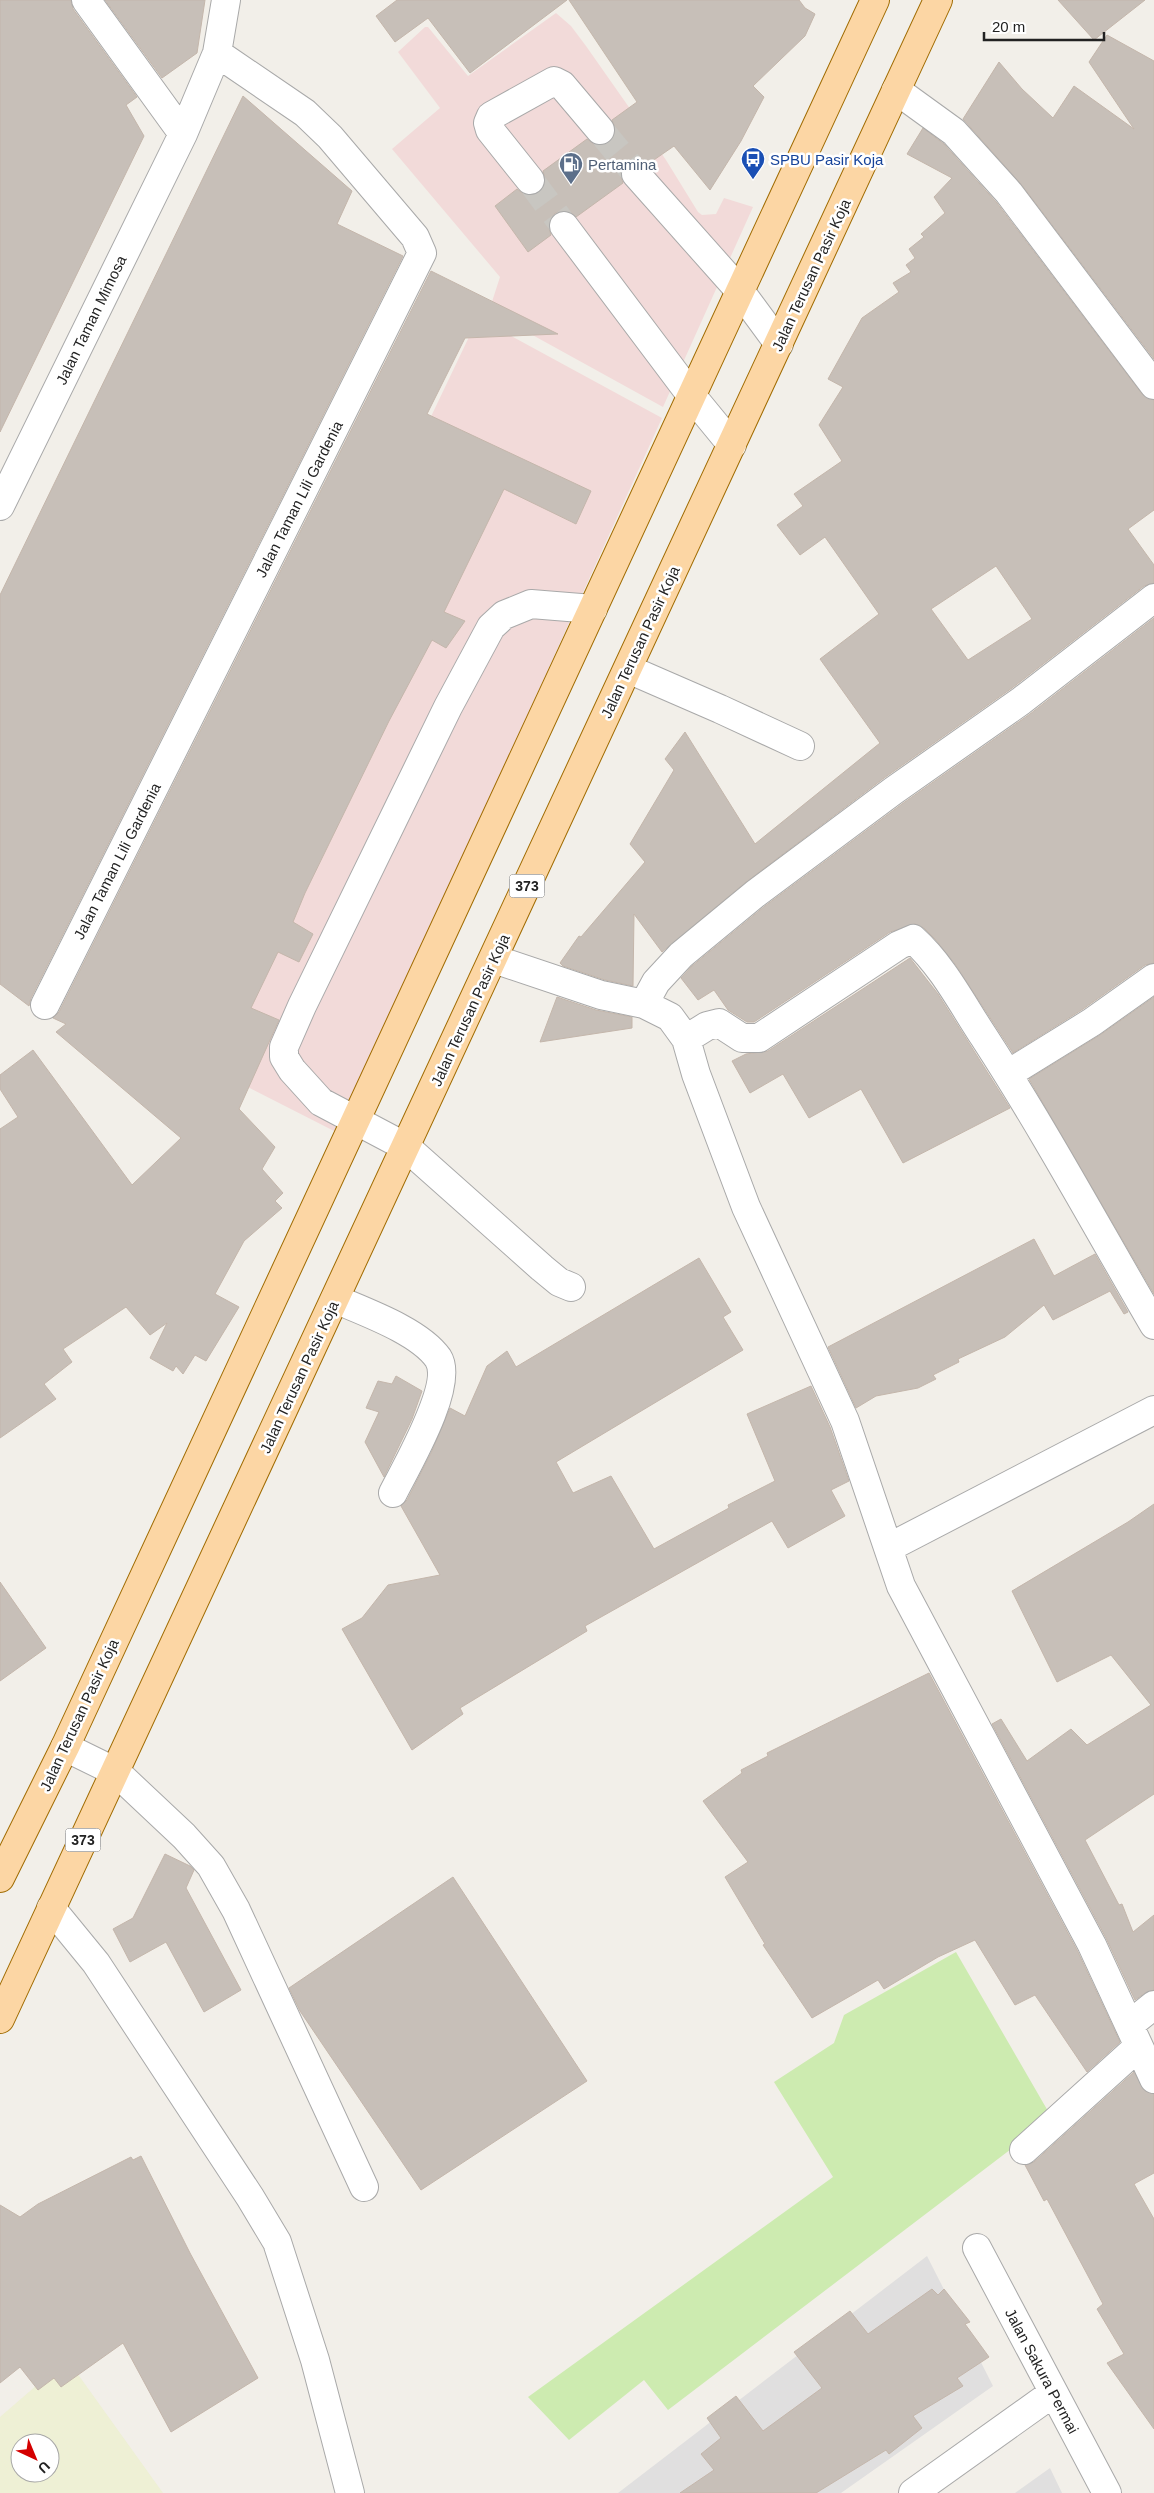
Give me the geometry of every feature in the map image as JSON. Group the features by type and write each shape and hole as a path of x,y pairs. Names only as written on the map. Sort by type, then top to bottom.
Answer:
{"main road":[{"name":"Jalan Terusan Pasir Koja","path":"0,1878 65,1747 875,0"},
{"name":"Jalan Terusan Pasir Koja","path":"0,2019 938,0"}],"street":[{"path":"86,0 183,134"},
{"name":"Jalan Taman Mimosa","path":"0,506 183,134 217,53 226,0"},
{"name":"Jalan Taman Lili Gardenia","path":"45,1005 422,253 415,237 330,137 305,113 217,53"},
{"path":"530,180 490,130 488,123 491,116 554,81 562,85 600,130"},
{"path":"896,90 954,132 1009,193 1154,385"},
{"path":"636,174 740,291 779,344"},
{"path":"564,226 691,395 732,445"},
{"path":"644,1004 656,982 681,955 755,894 893,791 1021,701 1154,598"},
{"path":"571,1287 559,1282 542,1268 406,1147 321,1102 292,1070 284,1057 284,1047 302,1006 448,707 491,627 504,615 531,604 593,609"},
{"path":"628,669 720,708 800,746"},
{"path":"686,1039 707,1026 719,1023 742,1038 759,1038 899,945 913,939 925,950 945,978 1008,1074 1154,1326"},
{"path":"494,958 601,995 644,1004 670,1017 686,1039 696,1074 746,1207 845,1421 901,1586 1092,1944 1154,2078"},
{"path":"1008,1074 1092,1022 1154,978"},
{"path":"335,1299 398,1326 428,1348 439,1359 442,1378 436,1405 393,1493"},
{"path":"888,1548 1154,1410"},
{"path":"65,1747 116,1772 184,1836 211,1866 236,1910 364,2188"},
{"path":"51,1908 96,1963 245,2189 277,2242 315,2360 350,2493"},
{"path":"1024,2150 1134,2036 1154,2005"},
{"name":"Jalan Sakura Permai","path":"977,2248 1107,2493"},
{"path":"913,2493 1053,2393"}],"shaded area":[{"path":"556,13 571,26 586,46 666,160 698,212 702,215 716,214 724,198 753,207 663,407 489,311 500,277 392,149 440,108 398,52 425,27 428,27 468,76"},
{"path":"478,318 662,418 338,1133 138,1031"},
{"path":"927,2256 993,2386 841,2493 618,2493"},
{"path":"1050,2468 1062,2493 1015,2493"}],"green space":[{"path":"956,1952 1052,2118 668,2410 644,2380 569,2440 528,2397 833,2177 774,2082 834,2043 844,2015"},
{"path":"67,2359 163,2493 0,2493 0,2417"}],"building":[{"path":"0,0 71,0 73,9 137,97 126,105 144,136 0,432"},
{"path":"105,0 205,0 197,53 162,78"},
{"path":"397,0 567,0 470,73 428,18 395,42 376,16"},
{"path":"569,0 799,0 805,8 815,14 805,36 753,86 764,97 741,141 710,190 674,146 648,164 641,159 632,159 625,163 621,169 623,183 576,217 570,212 562,211 555,213 550,220 549,228 551,235 528,252 495,206 517,189 525,195 539,192 545,185 543,171 587,139 595,145 610,142 615,135 612,120 637,102"},
{"path":"1058,0 1145,0 1094,40"},
{"path":"1107,35 1154,61 1154,359 1021,184 963,119 999,62 1022,89 1053,118 1074,86 1134,129 1089,62"},
{"path":"243,96 352,191 337,224 403,256 31,998 29,1006 0,984 0,595"},
{"path":"923,128 944,144 997,203 1142,394 1154,400 1154,510 1128,529 1154,565 1154,583 1144,586 1012,688 884,778 746,882 662,952 634,914 633,986 605,980 563,966 560,963 579,936 581,937 645,862 630,844 674,770 665,759 685,732 755,844 880,743 820,659 879,614 825,537 800,555 777,525 803,506 794,494 842,461 819,425 843,387 828,379 862,318 899,292 893,283 911,272 906,265 915,258 909,249 924,237 921,234 945,213 934,197 952,178 907,154","holes":["996,566 1032,619 968,660 931,609"]},
{"path":"431,271 558,334 465,338 427,414 591,491 576,524 504,489 444,612 465,621 446,648 432,640 389,721 305,893 293,922 313,934 299,962 278,952 251,1008 279,1020 239,1109 275,1147 262,1169 283,1193 275,1201 282,1208 244,1241 215,1294 239,1307 206,1361 195,1355 183,1374 176,1366 173,1371 150,1358 167,1323 150,1335 126,1307 63,1349 72,1362 44,1384 56,1399 0,1438 0,1129 18,1117 0,1089 0,1075 33,1050 132,1185 181,1138 56,1032 66,1024 53,1018 59,1012"},
{"path":"1154,618 1154,963 1145,965 1083,1009 1013,1053 955,964 924,928 915,924 890,932 754,1022 747,1022 728,1010 714,990 698,1000 681,978 692,966 765,906 902,804 1030,714"},
{"path":"910,958 938,994 1010,1108 903,1163 861,1089 809,1118 783,1074 750,1093 732,1061 746,1054 768,1051"},
{"path":"557,997 596,1010 632,1017 632,1028 540,1042"},
{"path":"1154,997 1154,1294 1029,1079 1100,1035"},
{"path":"1034,1239 1054,1276 1095,1254 1128,1312 1124,1314 1110,1291 1053,1320 1044,1305 1005,1337 958,1359 959,1362 933,1375 936,1379 918,1388 876,1396 856,1408 828,1347"},
{"path":"699,1258 731,1312 723,1317 743,1350 556,1462 573,1493 611,1476 654,1549 729,1508 728,1505 775,1481 747,1414 811,1386 830,1427 849,1481 831,1490 845,1516 788,1548 772,1521 585,1626 587,1631 460,1708 463,1714 412,1750 342,1629 362,1618 388,1585 440,1575 401,1506 407,1500 431,1453 450,1408 465,1416 487,1366 507,1351 516,1367"},
{"path":"396,1376 422,1391 412,1419 384,1477 365,1442 379,1412 366,1408 378,1381 392,1384"},
{"path":"1154,1504 1154,1794 1085,1840 1119,1905 1122,1904 1133,1932 1154,1915 1154,1990 1145,1993 1135,2000 1106,1938 992,1724 1001,1719 1027,1761 1071,1729 1087,1745 1151,1705 1111,1655 1057,1682 1012,1591 1128,1522"},
{"path":"0,1582 46,1648 0,1681"},
{"path":"929,1673 1078,1952 1120,2042 1087,2072 1035,1995 1015,2005 975,1940 938,1957 884,1989 878,1980 812,2018 763,1945 765,1944 725,1877 748,1862 703,1801 742,1773 741,1770 768,1756 767,1753"},
{"path":"165,1854 190,1866 194,1870 186,1888 241,1990 204,2012 166,1942 130,1962 113,1929 133,1918"},
{"path":"453,1877 587,2081 421,2190 300,2011 289,1988"},
{"path":"1134,2072 1145,2091 1154,2094 1154,2173 1134,2184 1154,2219 1154,2429 1107,2363 1124,2354 1097,2309 1103,2304 1047,2199 1044,2201 1025,2165 1034,2162"},
{"path":"141,2156 190,2253 258,2378 171,2432 123,2343 61,2387 54,2378 38,2390 20,2367 0,2383 0,2205 20,2217 38,2204 131,2157 133,2160"},
{"path":"932,2289 938,2295 944,2289 970,2322 965,2324 989,2357 957,2378 963,2386 913,2416 922,2428 889,2454 886,2450 816,2493 680,2493 714,2470 701,2454 721,2438 707,2418 736,2396 763,2431 822,2388 794,2352 850,2311 868,2334"}],"tunnel":[{"path":"600,130 636,174"},
{"path":"530,180 564,226"}],"place":[{"name":"SPBU Pasir Koja","path":"753,180"},
{"name":"Pertamina","path":"571,185"}]}
